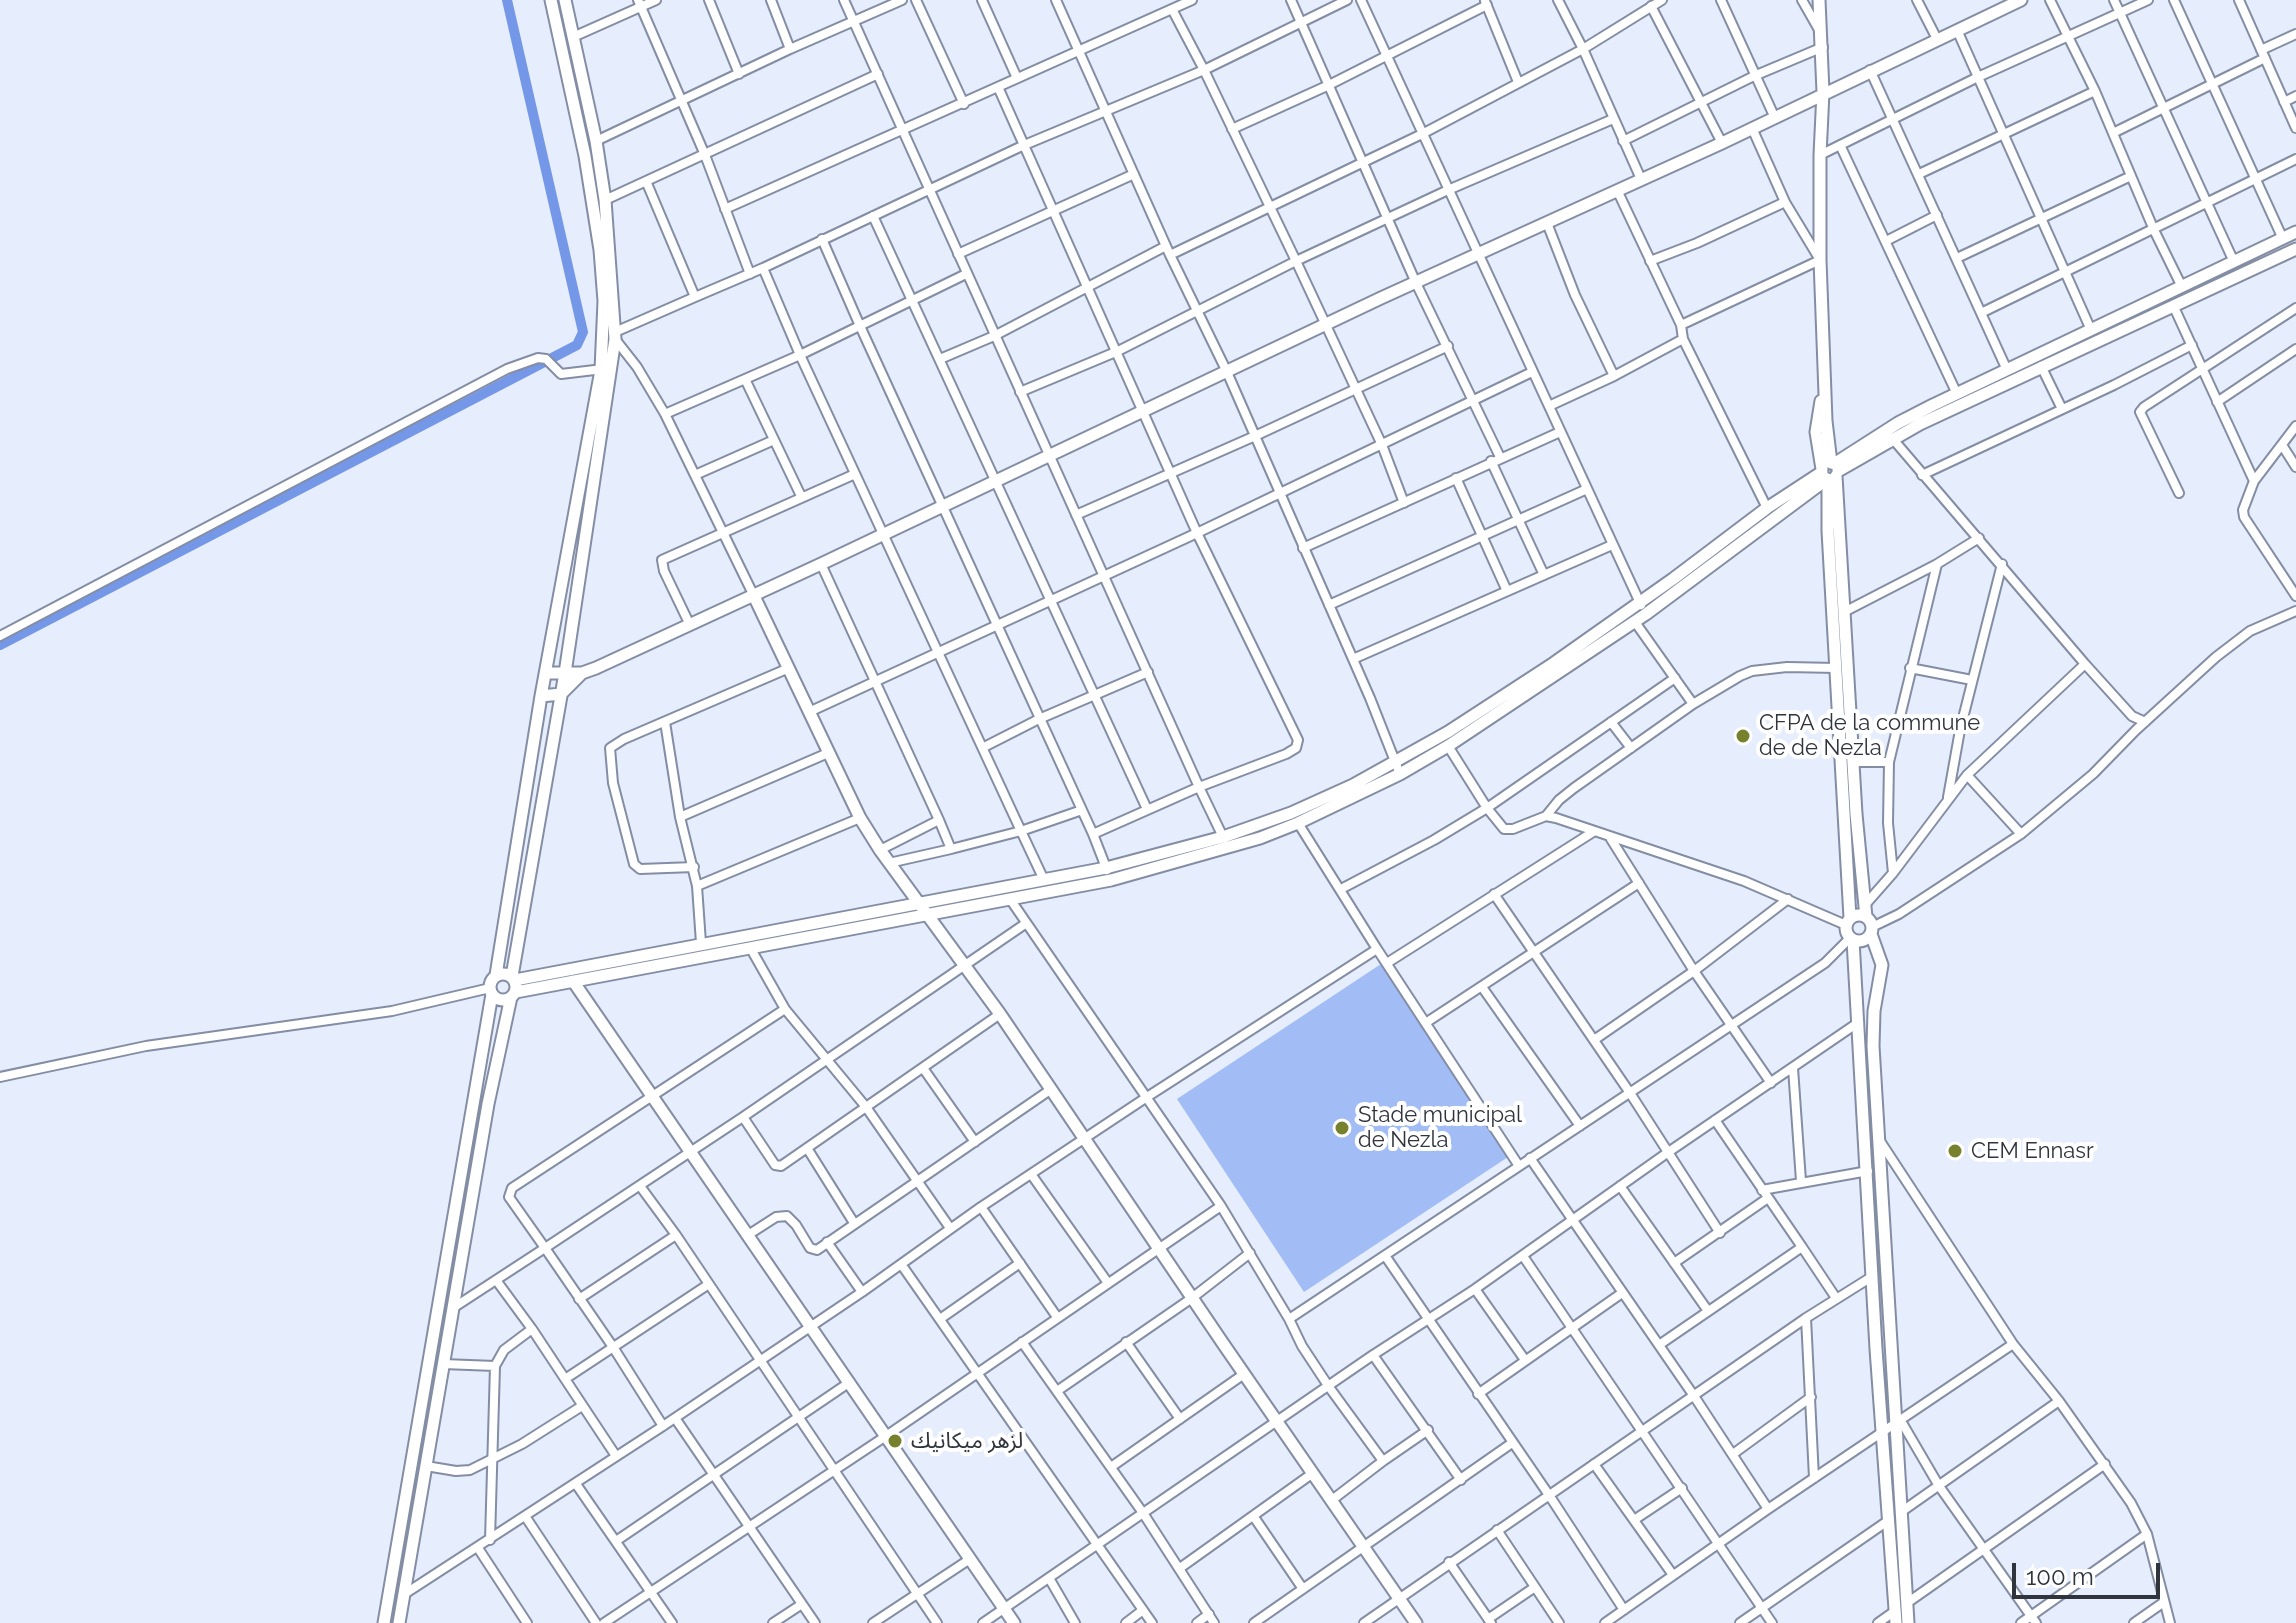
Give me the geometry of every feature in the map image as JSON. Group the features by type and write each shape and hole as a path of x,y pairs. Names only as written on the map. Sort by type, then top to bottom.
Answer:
{"main road":[{"path":"399,1623 493,1075 513,986 565,673 606,369 600,250 585,156 551,0"},
{"path":"384,1623 541,696 615,336 605,200 596,141 565,0"},
{"path":"1819,0 1823,47 1820,260 1825,381 1816,432 1830,472 1868,921 1882,965 1872,1028 1908,1623"},
{"path":"541,696 561,694 582,673 821,564 1479,253 1722,143 1823,92 2021,0"},
{"path":"491,991 499,999 513,986 701,943 1044,880 1109,874 1291,813 1448,746 1635,622 1898,423 2296,232"},
{"path":"513,986 573,981 1010,899 1260,838 1298,823 1398,768 1554,663 1767,508 1892,438 2296,249"},
{"path":"1830,472 1828,531 1837,668 1846,932 1852,939 1859,1022 1882,1433 1896,1617"},
{"path":"753,594 860,818 880,850 1000,1014 1416,1623"},
{"path":"547,673 582,673"},
{"path":"1848,922 1855,916 1868,921"},
{"path":"1852,939 1861,941 1868,921"},
{"path":"496,975 504,973 513,986"},
{"path":"573,981 1014,1623"}],"street":[{"path":"573,37 639,4 656,0"},
{"path":"709,0 739,74"},
{"path":"771,0 790,49"},
{"path":"844,0 1223,837"},
{"path":"596,141 902,0"},
{"path":"916,0 964,104"},
{"path":"982,0 1017,78"},
{"path":"1056,0 1281,493 1398,768"},
{"path":"725,209 1192,0"},
{"path":"1291,0 1416,283 1474,401 1519,521 1544,575"},
{"path":"753,594 665,414 615,336 1022,146 1204,70 1347,0"},
{"path":"1361,0 1646,614"},
{"path":"1558,0 1641,179"},
{"path":"940,359 994,336 1087,286 1422,134 1583,49 1662,0"},
{"path":"1721,0 1775,118"},
{"path":"1802,0 1821,32"},
{"path":"1917,0 1937,39"},
{"path":"2050,0 2095,91 2154,230 2182,287"},
{"path":"2114,0 2234,262"},
{"path":"1820,155 1978,77 2148,0"},
{"path":"2174,0 2283,239"},
{"path":"2239,0 2296,128"},
{"path":"1232,129 1329,85 1486,2 1518,82"},
{"path":"639,4 705,155 750,274"},
{"path":"1651,6 1722,143"},
{"path":"1173,11 1296,261 1382,445 1404,503"},
{"path":"1957,30 2091,330"},
{"path":"2113,133 2213,82 2296,34"},
{"path":"1623,141 1754,76 1823,47"},
{"path":"1870,70 2007,370"},
{"path":"605,200 878,74"},
{"path":"998,87 1197,533 1298,740 1296,748 1286,754 1199,787 1093,834"},
{"path":"1919,174 2095,91"},
{"path":"2284,102 2296,96"},
{"path":"1020,392 1118,351 1296,261 1448,190 1613,119"},
{"path":"1681,325 1820,260 1785,202 1752,128"},
{"path":"1840,145 1957,394"},
{"path":"1981,313 2296,159"},
{"path":"958,254 1134,174"},
{"path":"1957,258 2131,176"},
{"path":"646,181 695,297"},
{"path":"1617,190 1681,325 1683,339 1767,508"},
{"path":"1650,261 1785,202"},
{"path":"1886,241 1937,215"},
{"path":"873,216 1147,809"},
{"path":"1547,223 1575,295 1614,376"},
{"path":"822,239 1109,874"},
{"path":"763,268 800,355 1044,880"},
{"path":"665,414 800,355 966,274"},
{"path":"2173,305 2254,481"},
{"path":"2179,493 2140,412 2296,310"},
{"path":"1549,406 1683,339"},
{"path":"1922,475 2192,345"},
{"path":"1076,515 1448,346"},
{"path":"2217,402 2296,349"},
{"path":"0,636 507,369 538,358 546,359 564,374 606,369"},
{"path":"2041,366 2062,409"},
{"path":"809,712 1197,533 1532,372"},
{"path":"745,379 801,496"},
{"path":"2296,426 2254,481 2244,502 2244,517 2296,596"},
{"path":"1303,548 1560,432"},
{"path":"1892,438 2085,664 2132,716 2145,722"},
{"path":"695,475 774,440"},
{"path":"2282,445 2296,467"},
{"path":"689,623 664,571 662,560 855,474"},
{"path":"1456,478 1507,591"},
{"path":"1329,605 1587,489"},
{"path":"1844,612 1937,564 1979,538"},
{"path":"1353,659 1612,545"},
{"path":"821,564 951,849"},
{"path":"1893,873 1888,823 1889,762 1937,564"},
{"path":"1948,798 1972,680 2002,564"},
{"path":"1868,921 1899,914 2021,834 2093,774 2206,666 2250,631 2296,611"},
{"path":"1635,622 1693,704"},
{"path":"1868,921 1893,873 1967,775 2085,664"},
{"path":"1448,746 1487,808 1501,827 1508,830 1546,816 1559,800 1693,704 1752,671 1787,667 1837,668"},
{"path":"694,867 640,869 634,864 613,783 610,748 789,668"},
{"path":"1910,668 1972,680"},
{"path":"984,747 1039,719 1148,672"},
{"path":"1341,889 1487,808 1675,678"},
{"path":"2132,716 2136,730"},
{"path":"665,722 680,817 694,867 701,943"},
{"path":"1611,722 1631,748"},
{"path":"680,817 828,753"},
{"path":"1854,762 1889,762"},
{"path":"1967,775 2021,834"},
{"path":"889,863 1021,831 1082,810"},
{"path":"1546,816 1731,876 1848,922"},
{"path":"697,886 860,818"},
{"path":"880,850 939,820"},
{"path":"1298,823 1519,1166"},
{"path":"1387,963 1593,832"},
{"path":"1610,838 1694,971 1771,1083"},
{"path":"1427,1022 1639,883"},
{"path":"1494,894 1630,1093 1720,1233"},
{"path":"1010,899 1221,1206 1302,1346 1383,1461"},
{"path":"1594,1040 1694,971 1788,899"},
{"path":"453,1308 743,1117 1025,924"},
{"path":"1289,1319 1825,963 1852,939"},
{"path":"751,949 785,1009 866,1107 950,1228"},
{"path":"402,1596 675,1418 862,1292 981,1207 1377,949"},
{"path":"1482,987 1580,1126"},
{"path":"0,1077 146,1046 392,1011 491,991"},
{"path":"663,1426 613,1347 509,1197 510,1191 785,1009"},
{"path":"743,1117 777,1166 1000,1014"},
{"path":"983,1623 1373,1355 1475,1289 1859,1022"},
{"path":"923,1068 975,1142"},
{"path":"1793,1068 1801,1181"},
{"path":"748,1235 781,1215 791,1219 814,1250 1050,1090"},
{"path":"1715,1120 1836,1298"},
{"path":"1878,1137 2013,1344 2105,1464 2147,1534 2170,1623"},
{"path":"807,1148 854,1223"},
{"path":"1530,1158 1768,1509"},
{"path":"1762,1190 1868,1171"},
{"path":"1031,1174 1108,1283"},
{"path":"640,1186 937,1623"},
{"path":"1620,1186 1708,1311"},
{"path":"1674,1263 1768,1198"},
{"path":"604,1623 886,1436 1221,1206"},
{"path":"981,1207 1057,1317"},
{"path":"579,1299 676,1235"},
{"path":"827,1242 862,1292"},
{"path":"1659,1345 1802,1247"},
{"path":"1057,1391 1192,1298 1250,1253"},
{"path":"1523,1256 1772,1623"},
{"path":"1386,1257 1624,1610"},
{"path":"940,1319 1020,1263"},
{"path":"901,1264 1152,1623"},
{"path":"1364,1623 1806,1318 1873,1276"},
{"path":"496,1280 616,1456"},
{"path":"565,1379 709,1284"},
{"path":"1475,1289 1525,1360"},
{"path":"1478,1394 1622,1293"},
{"path":"1806,1318 1814,1478"},
{"path":"490,1540 495,1366 504,1350 532,1329"},
{"path":"1022,1342 1143,1513 1212,1619 1197,1623"},
{"path":"1126,1342 1180,1419"},
{"path":"1605,1623 2013,1344"},
{"path":"1373,1355 1461,1480"},
{"path":"443,1364 495,1366"},
{"path":"1111,1467 1244,1374"},
{"path":"616,1541 850,1382"},
{"path":"1733,1454 1811,1397"},
{"path":"1901,1512 2059,1401"},
{"path":"426,1466 463,1472 493,1460 582,1406"},
{"path":"675,1418 815,1623"},
{"path":"1898,1423 2034,1620"},
{"path":"1332,1500 1428,1430"},
{"path":"1254,1623 1512,1443"},
{"path":"1594,1464 1673,1575"},
{"path":"1907,1603 2105,1464"},
{"path":"1180,1568 1313,1473"},
{"path":"576,1484 672,1623"},
{"path":"1634,1520 1682,1488"},
{"path":"525,1516 596,1623"},
{"path":"1254,1517 1303,1589"},
{"path":"1740,1623 1889,1520"},
{"path":"1497,1530 1559,1623"},
{"path":"2021,1623 2034,1620 2147,1534"},
{"path":"478,1548 527,1623"},
{"path":"873,1623 970,1559"},
{"path":"1449,1562 1490,1621 1535,1587"},
{"path":"1049,1578 1075,1623"},
{"path":"2134,1623 2164,1602"},
{"path":"773,1623 802,1604"},
{"path":"1126,1623 1143,1610"},
{"path":"1878,1623 1896,1617"}],"shaded area":[{"name":"Stade municipal de Nezla","path":"1381,964 1508,1157 1304,1292 1177,1099"}],"waterway":[{"path":"0,645 577,345 583,332 507,0"}],"place":[{"name":"CFPA de la commune de de Nezla","path":"1743,736"},
{"name":"Stade municipal de Nezla","path":"1342,1128"},
{"name":"CEM Ennasr","path":"1955,1151"},
{"name":"لزهر ميكانيك","path":"895,1441"}]}
